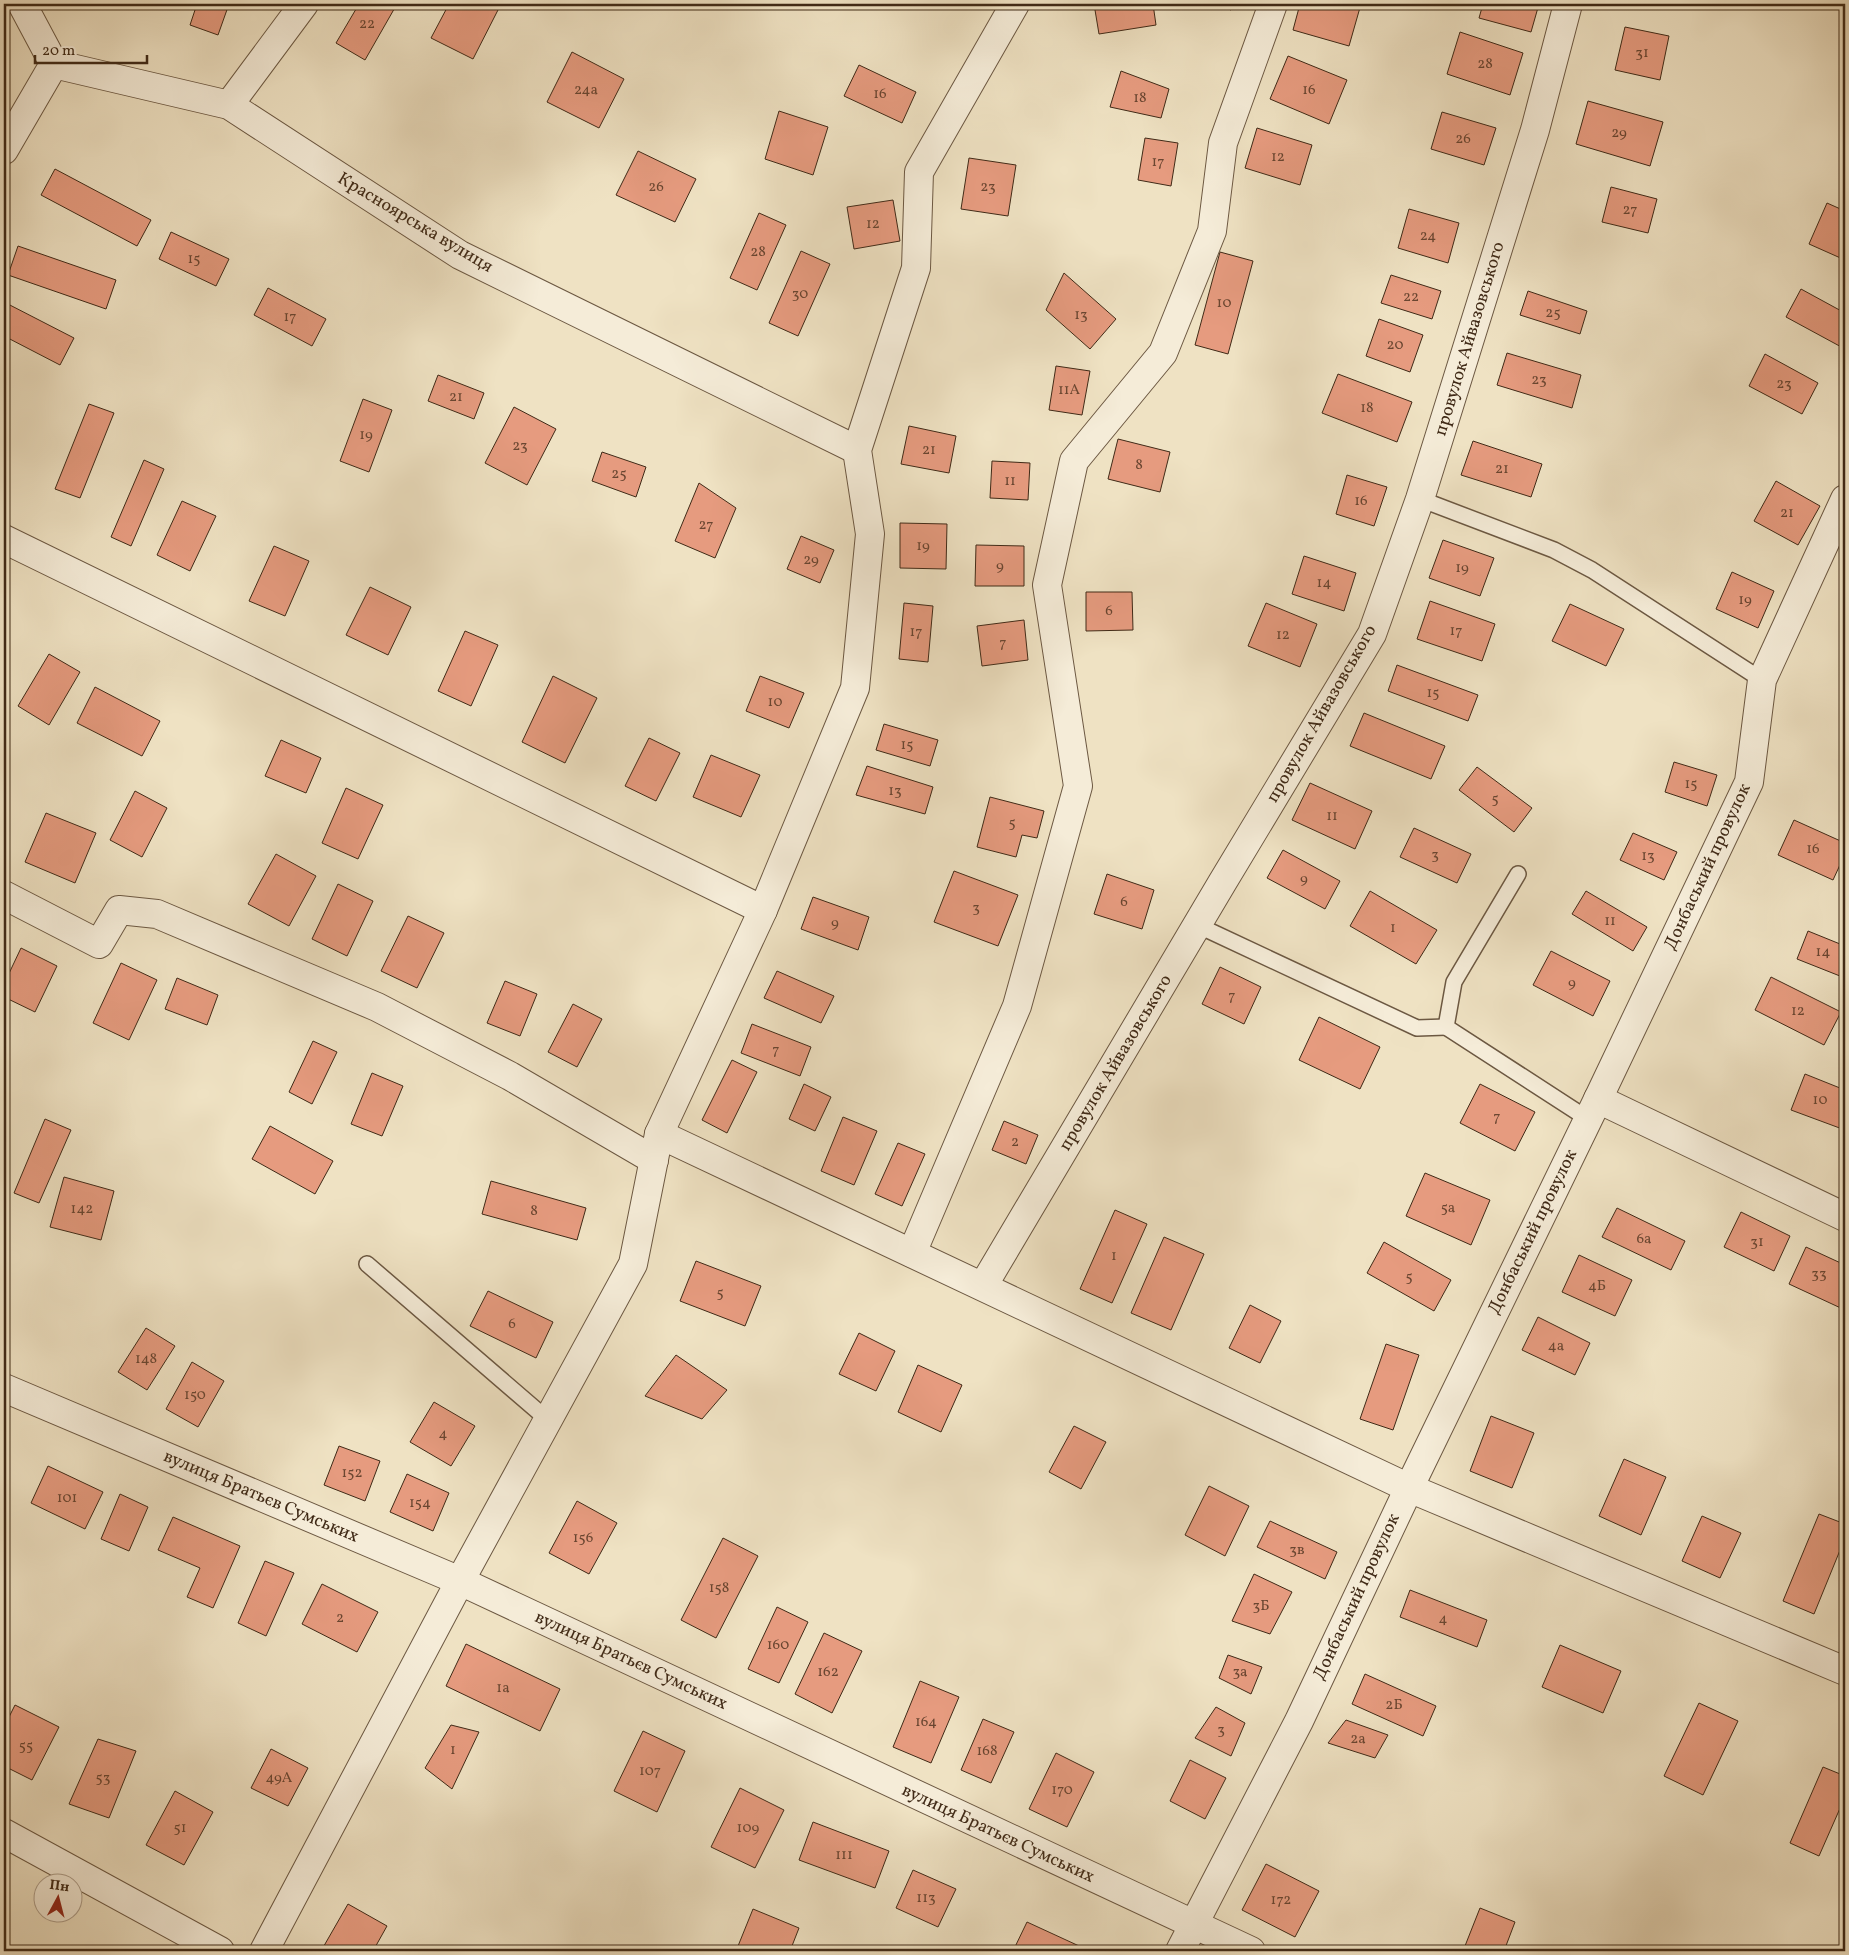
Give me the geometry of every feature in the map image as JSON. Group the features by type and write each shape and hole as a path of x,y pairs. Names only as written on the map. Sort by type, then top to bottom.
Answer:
{"street":[{"path":"4,150 54,64 22,4"},
{"path":"229,106 304,4"},
{"path":"264,1951 460,1581 633,1264 657,1147 763,910 855,688 870,534 857,450 916,268 919,172 1015,4"},
{"path":"912,1253 1017,1006 1078,786 1046,585 1074,461 1163,354 1212,231 1223,143 1274,4"},
{"name":"провулок Айвазовського","path":"983,1286 1372,634 1420,499 1535,130 1568,4"},
{"name":"Красноярська вулиця","path":"54,64 229,106 460,255 857,450"},
{"name":"Донбаський провулок","path":"1180,1951 1299,1721 1749,782 1762,680 1845,499"},
{"path":"4,539 763,910"},
{"path":"4,895 99,944 120,910 158,914 377,1007 510,1076 657,1147 912,1253 1409,1488 1845,1671"},
{"path":"1593,1109 1845,1217"},
{"name":"вулиця Братьєв Сумських","path":"4,1388 460,1581 1251,1951"},
{"path":"4,1833 220,1951"}],"lane":[{"path":"1420,499 1554,550 1584,566 1762,680"},
{"path":"1446,1027 1454,982 1518,874"},
{"path":"1197,925 1417,1028 1446,1027 1593,1109"},
{"path":"367,1264 548,1420"}],"building":[{"path":"197,4 229,4 218,35 190,25"},
{"path":"359,4 397,4 365,60 336,43"},
{"path":"449,4 491,4 499,8 473,59 431,38"},
{"path":"1094,4 1153,4 1156,25 1099,34"},
{"path":"1215,4 1233,4 1231,10"},
{"path":"1300,4 1361,4 1349,46 1293,30"},
{"path":"1483,4 1539,4 1531,32 1479,18"},
{"path":"1625,27 1669,36 1660,80 1615,70"},
{"path":"1460,32 1523,53 1510,95 1447,74"},
{"path":"572,52 624,79 599,128 547,102"},
{"path":"1288,56 1347,80 1329,124 1270,99"},
{"path":"859,65 916,92 902,123 844,96"},
{"path":"1121,71 1169,89 1161,118 1110,107"},
{"path":"1588,101 1663,122 1650,166 1576,144"},
{"path":"779,111 828,127 813,175 765,159"},
{"path":"1442,112 1496,128 1484,165 1431,149"},
{"path":"1257,128 1312,145 1300,185 1245,168"},
{"path":"1145,138 1178,143 1171,186 1138,180"},
{"path":"638,151 696,179 675,222 616,195"},
{"path":"969,158 1016,165 1008,216 961,209"},
{"path":"55,169 151,220 137,246 41,195"},
{"path":"1611,187 1657,199 1648,233 1602,222"},
{"path":"893,200 900,241 854,249 847,207"},
{"path":"1827,203 1845,211 1845,260 1809,244"},
{"path":"1409,209 1459,223 1448,263 1398,248"},
{"path":"759,213 786,225 757,290 730,278"},
{"path":"171,232 229,259 216,286 159,259"},
{"path":"18,246 116,280 106,309 8,275"},
{"path":"801,251 830,264 798,336 769,323"},
{"path":"1220,252 1253,261 1228,354 1195,345"},
{"path":"1064,273 1116,319 1090,349 1046,310"},
{"path":"1391,275 1441,291 1432,319 1381,303"},
{"path":"268,288 326,319 312,346 254,315"},
{"path":"1801,289 1845,313 1845,349 1786,317"},
{"path":"1528,291 1587,311 1580,334 1520,315"},
{"path":"4,302 74,338 60,365 4,336"},
{"path":"1379,319 1423,335 1410,372 1366,356"},
{"path":"1507,353 1581,375 1572,408 1497,385"},
{"path":"1765,354 1818,383 1802,414 1749,386"},
{"path":"1056,366 1090,371 1082,415 1049,410"},
{"path":"1338,374 1412,402 1397,442 1322,413"},
{"path":"438,375 484,393 474,419 428,401"},
{"path":"363,399 392,410 369,472 340,461"},
{"path":"89,404 114,413 80,498 55,489"},
{"path":"514,407 556,429 527,485 485,463"},
{"path":"909,426 956,436 949,473 901,464"},
{"path":"1118,439 1170,452 1160,492 1108,479"},
{"path":"1473,441 1542,464 1531,497 1461,475"},
{"path":"602,452 646,467 636,497 592,481"},
{"path":"144,460 164,469 131,546 111,537"},
{"path":"992,461 1030,463 1028,500 990,498"},
{"path":"1347,475 1387,487 1374,526 1336,514"},
{"path":"1776,481 1820,506 1798,545 1754,521"},
{"path":"699,483 736,508 715,558 675,541"},
{"path":"182,501 216,516 190,571 157,555"},
{"path":"900,523 947,524 946,569 900,568"},
{"path":"801,536 834,550 820,583 787,569"},
{"path":"1443,540 1494,558 1480,596 1429,578"},
{"path":"976,545 1024,546 1024,586 975,586"},
{"path":"274,546 309,561 285,616 249,601"},
{"path":"1304,556 1356,573 1344,611 1292,594"},
{"path":"1732,572 1774,591 1758,628 1716,609"},
{"path":"370,587 411,607 388,655 346,635"},
{"path":"1086,592 1132,592 1133,630 1086,631"},
{"path":"1430,601 1495,624 1482,661 1417,639"},
{"path":"904,603 933,606 928,662 899,659"},
{"path":"1266,603 1317,624 1300,667 1248,646"},
{"path":"1570,604 1624,629 1606,666 1552,641"},
{"path":"1024,620 1028,660 982,666 977,626"},
{"path":"465,631 498,645 471,706 438,691"},
{"path":"49,654 80,672 49,725 18,706"},
{"path":"1397,665 1478,695 1468,721 1388,691"},
{"path":"553,676 597,698 565,763 522,742"},
{"path":"760,676 804,693 789,728 746,711"},
{"path":"95,687 160,721 142,756 77,723"},
{"path":"1364,713 1445,746 1431,779 1350,746"},
{"path":"884,724 938,740 930,766 876,750"},
{"path":"649,738 680,753 656,801 625,786"},
{"path":"281,740 321,758 306,793 265,776"},
{"path":"711,755 760,775 741,817 693,797"},
{"path":"1674,762 1717,775 1707,806 1665,792"},
{"path":"867,766 933,787 925,814 856,795"},
{"path":"1477,767 1532,808 1514,832 1459,790"},
{"path":"1310,783 1372,811 1355,849 1292,820"},
{"path":"346,788 383,805 358,859 322,843"},
{"path":"135,791 167,808 142,857 110,840"},
{"path":"990,797 1044,811 1037,838 1022,835 1016,857 977,847"},
{"path":"46,813 96,833 75,883 25,862"},
{"path":"1794,820 1845,843 1845,854 1833,880 1778,855"},
{"path":"1414,828 1471,854 1457,883 1400,857"},
{"path":"1633,833 1677,852 1664,880 1620,860"},
{"path":"1283,850 1340,881 1325,909 1267,878"},
{"path":"276,854 316,876 289,926 248,904"},
{"path":"954,871 1018,895 998,946 934,922"},
{"path":"1107,874 1154,890 1142,929 1094,914"},
{"path":"338,884 373,901 347,956 312,939"},
{"path":"1370,891 1437,930 1416,964 1350,926"},
{"path":"1586,891 1647,927 1633,951 1572,914"},
{"path":"813,897 869,917 858,950 801,929"},
{"path":"408,916 444,933 417,988 381,971"},
{"path":"1808,931 1845,946 1845,978 1797,959"},
{"path":"21,948 57,966 35,1012 4,997 4,984"},
{"path":"1551,951 1610,981 1593,1016 1533,985"},
{"path":"121,963 157,980 129,1040 93,1023"},
{"path":"1220,967 1261,987 1244,1024 1202,1004"},
{"path":"777,971 834,996 821,1023 764,998"},
{"path":"1771,977 1841,1012 1824,1045 1755,1010"},
{"path":"177,978 218,995 207,1025 165,1009"},
{"path":"505,981 537,994 520,1036 487,1023"},
{"path":"573,1004 602,1019 577,1067 548,1052"},
{"path":"1319,1017 1380,1047 1360,1089 1299,1060"},
{"path":"752,1024 811,1047 800,1076 741,1053"},
{"path":"313,1041 337,1052 312,1104 289,1092"},
{"path":"732,1060 757,1072 727,1133 702,1120"},
{"path":"372,1073 403,1086 382,1136 351,1124"},
{"path":"1805,1074 1845,1090 1845,1130 1791,1110"},
{"path":"804,1084 831,1097 815,1131 789,1119"},
{"path":"1480,1084 1535,1112 1515,1151 1460,1123"},
{"path":"843,1117 877,1131 854,1185 821,1171"},
{"path":"45,1119 71,1130 39,1203 14,1193"},
{"path":"1004,1121 1038,1135 1026,1164 992,1150"},
{"path":"270,1126 333,1161 315,1194 252,1159"},
{"path":"898,1143 925,1154 902,1206 875,1194"},
{"path":"1425,1173 1490,1200 1471,1245 1406,1216"},
{"path":"64,1177 114,1191 101,1240 50,1227"},
{"path":"491,1181 586,1208 577,1240 482,1214"},
{"path":"1617,1208 1685,1241 1671,1270 1602,1237"},
{"path":"1115,1210 1147,1224 1112,1303 1080,1289"},
{"path":"1741,1212 1790,1236 1774,1271 1724,1247"},
{"path":"1164,1237 1204,1254 1171,1330 1131,1313"},
{"path":"1384,1242 1451,1280 1434,1311 1367,1273"},
{"path":"1806,1247 1845,1265 1845,1310 1789,1284"},
{"path":"1579,1255 1632,1280 1615,1316 1562,1292"},
{"path":"696,1261 761,1286 745,1326 680,1301"},
{"path":"488,1291 553,1322 536,1358 470,1326"},
{"path":"1250,1305 1281,1321 1260,1363 1229,1348"},
{"path":"1538,1317 1590,1343 1575,1375 1522,1350"},
{"path":"146,1328 175,1346 147,1390 118,1372"},
{"path":"859,1333 895,1351 876,1391 839,1374"},
{"path":"1386,1344 1419,1355 1393,1430 1360,1419"},
{"path":"676,1355 727,1390 702,1419 645,1396"},
{"path":"192,1362 224,1381 198,1427 166,1409"},
{"path":"918,1365 962,1385 941,1432 898,1412"},
{"path":"434,1402 475,1426 451,1466 410,1442"},
{"path":"1491,1416 1534,1433 1512,1488 1470,1471"},
{"path":"1074,1426 1106,1442 1081,1489 1049,1472"},
{"path":"339,1446 380,1461 365,1501 324,1485"},
{"path":"1624,1459 1666,1477 1641,1535 1599,1516"},
{"path":"48,1466 103,1492 85,1529 31,1503"},
{"path":"407,1474 449,1493 433,1531 390,1512"},
{"path":"1209,1486 1249,1506 1225,1556 1185,1535"},
{"path":"120,1494 148,1507 129,1551 101,1539"},
{"path":"577,1501 617,1523 589,1574 549,1553"},
{"path":"1819,1514 1845,1524 1845,1538 1814,1614 1783,1601"},
{"path":"1702,1516 1741,1533 1720,1578 1682,1561"},
{"path":"173,1517 240,1546 213,1608 187,1597 200,1568 158,1550"},
{"path":"1270,1521 1337,1552 1325,1579 1257,1547"},
{"path":"723,1538 758,1556 716,1638 681,1620"},
{"path":"265,1561 294,1573 266,1636 238,1623"},
{"path":"1254,1574 1292,1592 1270,1634 1232,1621"},
{"path":"322,1584 378,1612 357,1652 302,1624"},
{"path":"1410,1590 1487,1620 1477,1647 1400,1617"},
{"path":"777,1607 808,1622 779,1683 748,1669"},
{"path":"824,1633 862,1651 832,1713 795,1694"},
{"path":"466,1644 560,1689 540,1731 446,1686"},
{"path":"1560,1645 1621,1671 1603,1713 1542,1687"},
{"path":"1228,1655 1262,1667 1251,1694 1219,1678"},
{"path":"1365,1674 1436,1706 1423,1736 1352,1704"},
{"path":"920,1681 959,1697 931,1763 893,1747"},
{"path":"1699,1703 1738,1721 1703,1795 1664,1776"},
{"path":"15,1705 59,1727 32,1780 4,1766 4,1727"},
{"path":"1216,1707 1245,1723 1231,1756 1195,1738"},
{"path":"983,1719 1014,1732 991,1783 961,1770"},
{"path":"1346,1720 1388,1735 1375,1758 1328,1743"},
{"path":"451,1725 479,1732 452,1789 425,1768"},
{"path":"643,1731 685,1751 657,1812 614,1791"},
{"path":"98,1739 136,1751 109,1818 69,1804"},
{"path":"271,1749 308,1768 288,1806 251,1788"},
{"path":"1056,1753 1094,1772 1067,1827 1029,1809"},
{"path":"1190,1760 1226,1778 1205,1819 1170,1801"},
{"path":"1823,1767 1845,1776 1845,1797 1819,1856 1790,1843"},
{"path":"740,1788 784,1810 755,1868 711,1847"},
{"path":"175,1791 213,1812 184,1865 146,1845"},
{"path":"813,1822 889,1851 875,1888 799,1860"},
{"path":"1266,1864 1319,1891 1295,1937 1242,1910"},
{"path":"913,1870 956,1889 938,1927 896,1908"},
{"path":"348,1904 387,1926 373,1951 321,1951"},
{"path":"1480,1908 1515,1922 1504,1951 1463,1951"},
{"path":"753,1909 799,1928 790,1951 736,1951"},
{"path":"1027,1922 1090,1951 1013,1951"}]}
